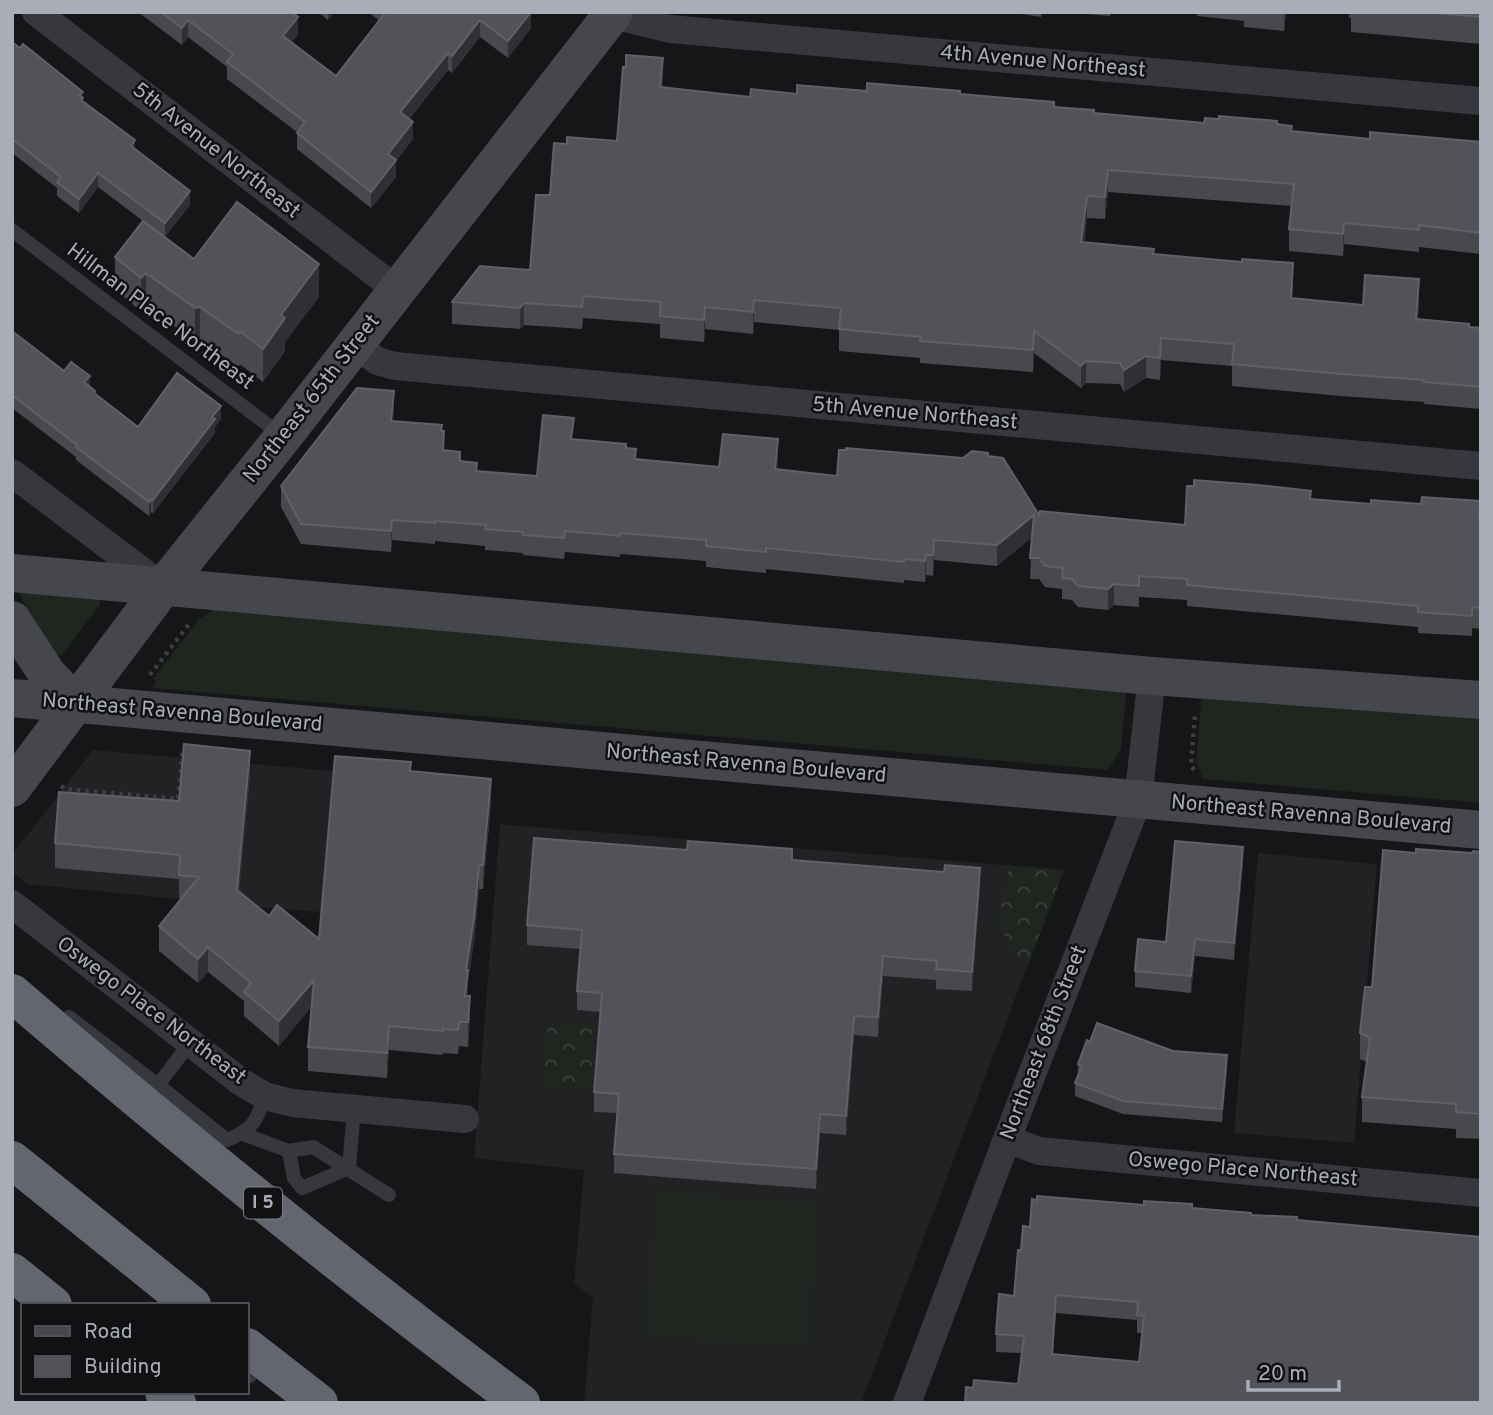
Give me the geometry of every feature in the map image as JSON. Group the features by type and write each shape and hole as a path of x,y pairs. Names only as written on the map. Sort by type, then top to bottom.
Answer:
{"highway":[{"name":"I 5","path":"12,993 238,1183 521,1403"},
{"path":"12,1160 190,1303"},
{"path":"12,1272 51,1303"},
{"path":"248,1367 319,1403"}],"main road":[{"name":"Northeast 65th Street","path":"12,788 163,587 283,437 611,13"},
{"path":"12,573 1152,676 1481,700"},
{"path":"12,620 47,674 75,703"},
{"name":"Northeast Ravenna Boulevard","path":"12,698 1481,830"}],"street":[{"name":"5th Avenue Northeast","path":"36,12 397,290"},
{"name":"4th Avenue Northeast","path":"611,13 670,29 1481,101"},
{"name":"5th Avenue Northeast","path":"355,344 377,360 395,366 1481,466"},
{"path":"12,473 163,587"},
{"name":"Northeast 68th Street","path":"907,1403 1138,800 1152,676"},
{"name":"Oswego Place Northeast","path":"12,904 241,1082 265,1096 292,1103 465,1119"},
{"name":"Oswego Place Northeast","path":"1007,1139 1039,1151 1481,1193"}],"lane":[{"name":"Hillman Place Northeast","path":"12,230 283,437"},
{"path":"62,1012 227,1140 243,1134 259,1116 265,1096"},
{"path":"158,1085 190,1043"},
{"path":"349,1168 354,1110"},
{"path":"243,1134 289,1151 313,1147 389,1195"},
{"path":"289,1151 294,1178 302,1188 349,1168"}],"path":[{"path":"151,682 150,674 195,617"},
{"path":"1194,778 1191,765 1195,713"},
{"path":"61,786 65,789 178,799 183,749"},
{"path":"112,803 113,793"}],"shaded area":[{"path":"93,750 333,771 321,912 28,884 12,872 12,855"},
{"path":"500,824 1064,870 861,1403 584,1403 593,1298 574,1284 584,1170 474,1158"},
{"path":"1258,853 1377,864 1354,1143 1234,1133"}],"green space":[{"path":"15,585 100,594 100,605 62,655 52,657"},
{"path":"226,602 1122,680 1126,695 1121,749 1108,770 152,688 157,681 153,679 199,619"},
{"path":"1209,687 1481,711 1481,803 1203,779 1196,762 1201,700"},
{"path":"1009,866 1064,870 1027,968 998,925"},
{"path":"548,1022 595,1026 590,1090 543,1087"},
{"path":"657,1191 819,1205 806,1348 645,1335"}],"building":[{"path":"161,12 292,12 298,17 283,36 336,76 386,12 531,12 508,41 480,20 452,56 448,53 400,112 413,122 388,154 396,160 371,192 297,133 305,122 227,62 233,54 188,20 182,28"},
{"path":"1424,12 1481,12 1481,17"},
{"path":"12,42 20,48 23,44 83,92 80,95 83,98 81,100 135,140 131,146 190,191 165,223 98,173 79,199 57,182 61,177 12,139"},
{"path":"626,55 663,58 660,87 750,97 751,89 797,94 797,85 867,91 867,83 1054,102 1054,107 1094,110 1094,113 1204,123 1205,118 1219,119 1219,116 1277,121 1277,124 1292,126 1291,131 1370,139 1370,132 1481,142 1481,233 1419,225 1419,230 1344,223 1343,234 1289,229 1294,184 1108,170 1105,197 1087,196 1081,242 1154,249 1153,254 1242,262 1242,259 1293,263 1291,298 1363,305 1365,275 1419,279 1416,319 1469,324 1469,327 1481,328 1481,387 1232,364 1234,344 1161,338 1160,358 1146,356 1124,370 1120,363 1086,361 1081,366 1034,331 1033,350 920,341 921,337 839,329 841,308 754,300 753,312 705,307 704,320 660,316 661,302 583,296 582,307 524,303 520,308 452,302 480,266 530,270 536,195 550,195 554,143 567,144 567,137 617,141"},
{"path":"237,202 319,264 281,315 285,318 263,349 200,307 195,308 146,273 141,278 115,257 143,221 194,259"},
{"path":"12,331 64,371 71,362 90,376 84,382 94,393 138,427 177,373 221,406 212,417 215,419 149,502 12,395"},
{"path":"357,388 394,391 391,421 442,425 443,450 460,452 460,461 477,463 476,471 537,476 543,415 574,418 571,439 626,444 626,448 636,449 635,459 719,467 723,434 778,439 775,469 837,476 839,450 846,448 963,458 972,451 988,453 988,456 1003,458 1039,515 1040,511 1185,525 1187,486 1194,486 1194,480 1311,491 1310,499 1371,504 1371,500 1421,504 1422,497 1480,501 1481,608 1472,607 1472,616 1418,612 1418,606 1187,585 1187,579 1139,576 1139,586 1114,584 1108,589 1078,586 1072,579 1062,578 1063,568 1045,566 1039,558 1030,558 1034,515 997,545 934,540 933,555 926,555 925,561 904,559 904,562 766,548 766,552 706,546 706,540 620,533 620,536 565,531 564,538 523,535 523,532 485,529 486,525 435,521 392,520 391,531 301,524 281,486"},
{"path":"184,744 250,751 237,890 269,916 277,905 319,939 335,756 411,762 410,771 491,779 483,865 479,865 466,970 465,996 470,996 468,1022 459,1022 458,1030 443,1031 389,1026 387,1053 308,1047 314,980 279,1021 244,992 251,983 208,947 198,959 159,926 199,877 179,875 180,855 55,843 59,792 179,801"},
{"path":"534,838 687,850 688,841 792,849 792,860 944,872 945,865 980,868 972,972 936,969 937,961 883,956 878,1017 854,1016 846,1116 820,1114 816,1169 614,1154 619,1094 594,1092 602,993 577,991 582,930 527,925"},
{"path":"1175,841 1243,847 1234,943 1195,939 1191,976 1135,971 1138,939 1166,942"},
{"path":"1416,849 1481,852 1481,1114 1456,1112 1456,1104 1362,1097 1370,1038 1360,1033 1365,987 1372,987 1383,850 1416,853"},
{"path":"1097,1023 1173,1051 1227,1055 1222,1109 1123,1101 1075,1083 1082,1066 1078,1064"},
{"path":"1037,1196 1144,1205 1144,1201 1192,1204 1192,1208 1251,1215 1297,1217 1297,1220 1481,1237 1481,1403 965,1403 966,1387 973,1388 974,1380 1018,1384 1024,1336 996,1334 999,1294 1014,1296 1023,1226 1030,1227 1032,1199 1037,1200","holes":["1056,1295 1138,1302 1137,1315 1144,1316 1139,1362 1052,1354"]}]}
